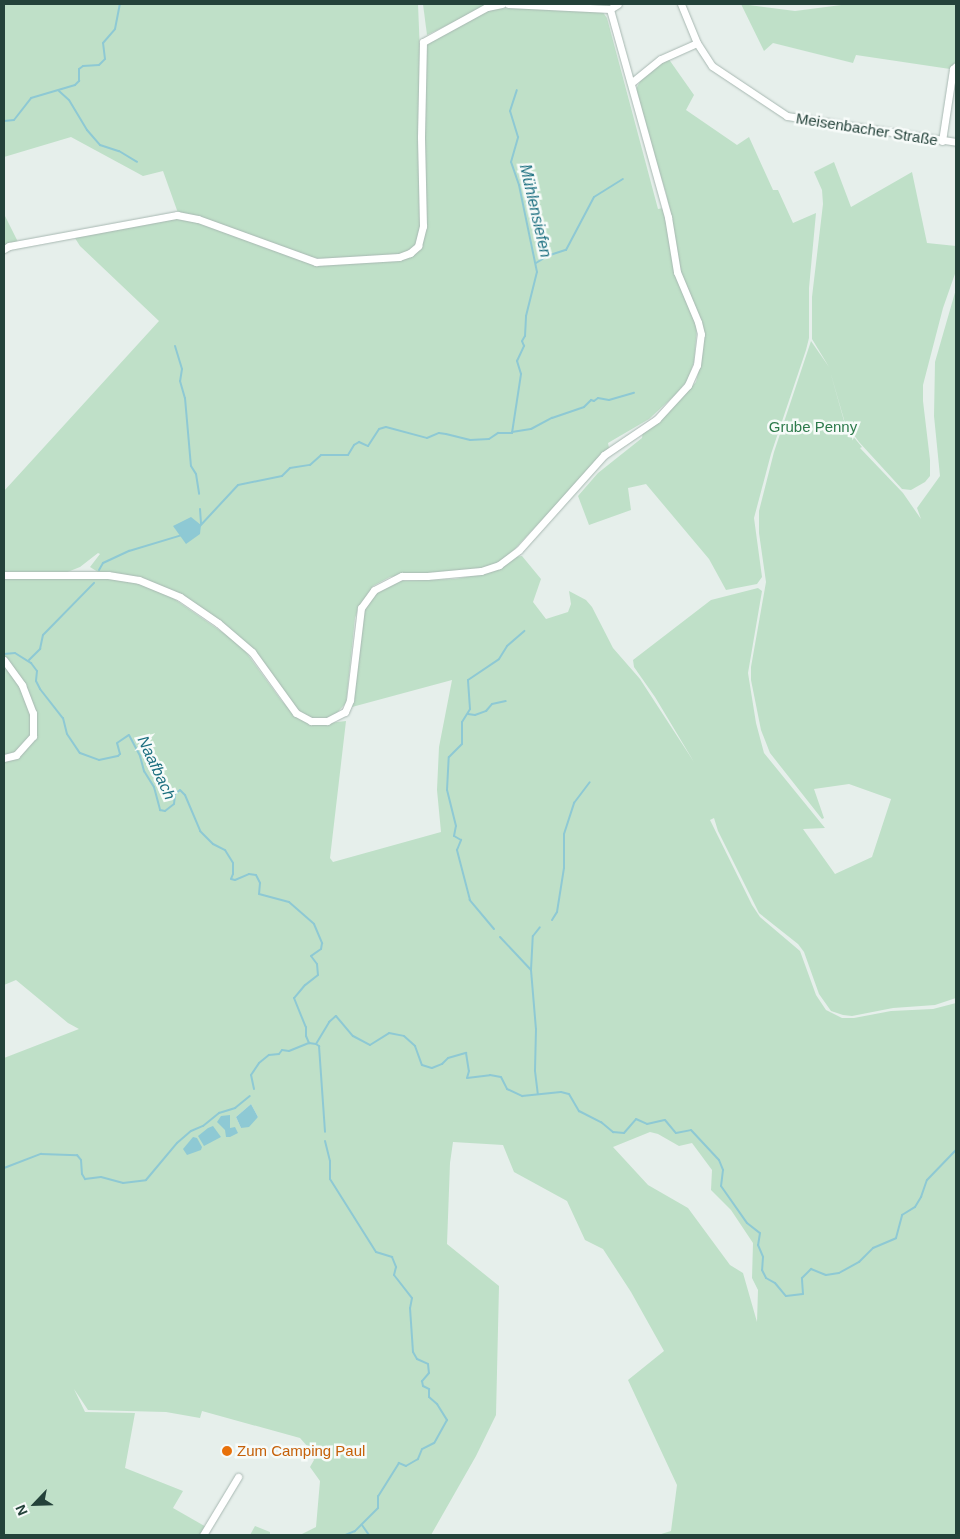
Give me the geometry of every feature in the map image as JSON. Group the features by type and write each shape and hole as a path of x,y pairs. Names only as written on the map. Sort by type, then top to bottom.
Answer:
{"street":[{"path":"4,250 9,246 177,215 198,219 316,262 399,257 410,252 418,246 423,226 421,137 423,42 488,7 502,4"},
{"path":"508,4 610,9 618,4"},
{"name":"Meisenbacher Straße","path":"681,4 697,43 712,66 788,116 956,142"},
{"path":"4,575 108,575 138,580 180,597 218,623 252,652 296,713 311,721 327,721 345,712 350,700 361,608 374,590 402,576 466,574 499,565 519,550 604,455 657,419 688,385 697,365 700,334 698,322 677,272 668,217 610,9"},
{"path":"631,83 661,59 697,43"},
{"path":"942,141 953,69 956,66"},
{"path":"4,758 16,755 33,736 33,713 28,698 5,662"},
{"path":"204,1535 238,1478"}],"green space":[{"path":"4,4 418,4 420,53 429,41 490,8 593,10 602,11 607,18 658,209 663,208 677,278 697,327 694,362 687,381 649,419 608,443 609,448 510,554 498,563 485,569 390,577 373,586 359,607 355,618 346,703 334,716 324,719 313,719 296,709 258,658 174,593 98,572 90,567 100,554 98,553 80,567 65,573 4,573 4,491 159,321 80,246 73,235 184,217 305,260 324,259 309,257 178,213 163,171 143,176 71,137 4,157"},
{"path":"423,4 491,4 427,35"},
{"path":"741,4 795,11 849,4 956,4 956,64 950,69 856,55 853,63 773,43 764,51"},
{"path":"668,58 694,95 686,110 737,145 749,137 773,190 778,190 793,223 816,213 809,288 809,338 771,454 754,518 762,577 757,584 726,590 709,559 646,484 628,488 631,510 589,525 578,496 598,473 642,438 643,431 680,400 696,382 703,352 704,336 701,321 679,270 666,193 635,94 643,76"},
{"name":"Grube Penny","path":"834,162 851,207 912,172 927,243 956,246 956,271 943,308 923,385 930,460 930,476 925,482 911,490 902,489 859,442 845,423 830,371 846,428 862,447 860,448 903,493 921,519 917,508 940,476 934,416 935,362 956,289 956,998 935,1005 893,1008 852,1016 831,1011 819,994 804,952 798,944 759,913 718,831 714,818 710,820 752,905 760,917 800,951 816,995 826,1010 842,1018 854,1018 891,1011 933,1009 956,1003 956,1535 658,1535 671,1531 677,1485 628,1380 664,1351 631,1292 603,1249 585,1240 567,1201 514,1172 503,1145 453,1142 450,1163 447,1244 499,1286 496,1415 476,1456 431,1535 300,1535 316,1527 320,1481 310,1467 314,1460 308,1447 300,1438 202,1411 200,1418 166,1412 88,1410 74,1389 85,1412 135,1413 125,1468 183,1491 173,1508 208,1528 203,1535 4,1535 4,1058 79,1029 68,1023 16,980 4,985 4,578 115,579 134,582 167,594 241,645 281,700 297,717 320,724 346,721 330,858 333,862 441,832 437,790 439,747 452,680 352,707 363,611 377,591 399,581 455,579 483,574 500,568 514,557 522,556 541,579 533,602 546,619 568,612 571,604 569,591 586,600 592,607 613,648 640,679 694,762 655,697 634,667 633,660 711,600 758,588 762,591 748,673 756,723 764,753 825,828 803,829 835,874 872,857 891,799 849,784 814,789 824,818 822,819 770,753 761,730 751,680 751,667 766,582 759,533 759,511 774,452 811,341 829,367 812,339 812,297 823,204 822,190 814,172","holes":["251,1104 258,1117 241,1128 236,1117","650,1132 658,1134 679,1146 692,1143 712,1170 711,1190 731,1210 753,1243 752,1278 758,1290 757,1322 743,1273 730,1265 688,1208 648,1185 613,1147"]},
{"path":"4,214 18,242 4,247"},
{"path":"255,1526 270,1532 270,1535 250,1535"}],"water":[{"path":"191,517 201,525 200,534 186,544 173,526"},
{"path":"251,1104 258,1117 249,1127 241,1128 236,1117"},
{"path":"230,1115 230,1128 235,1127 238,1133 226,1137 225,1130 217,1122 221,1116"},
{"path":"213,1126 221,1137 204,1146 198,1136"},
{"path":"193,1137 197,1138 202,1147 201,1150 187,1155 183,1149"}],"waterway":[{"path":"4,121 14,120 31,98 75,85 79,81 79,69 83,66 99,65 105,59 103,43 115,29 120,4"},
{"name":"Mühlensiefen","path":"199,527 238,485 282,476 290,468 310,465 321,455 348,455 354,445 359,442 368,446 379,429 386,427 427,438 439,433 470,440 489,439 498,433 512,433 521,374 517,361 524,346 522,341 525,336 526,316 537,272 519,185 511,162 518,137 510,111 517,90"},
{"path":"59,91 69,100 87,130 100,145 119,151 137,162"},
{"path":"536,263 547,256 566,250 594,197 623,179"},
{"path":"175,346 182,369 180,381 185,398 191,466 196,474 199,494"},
{"path":"512,432 531,429 552,418 584,407 591,400 594,401 598,398 609,400 634,393"},
{"path":"200,509 201,524"},
{"name":"Mühlensiefen","path":"99,570 103,563 129,551 182,535"},
{"name":"Mühlensiefen","path":"29,660 40,649 43,635 94,583"},
{"path":"494,929 470,900 457,850 461,840 454,836 456,826 447,790 449,757 462,744 462,722 470,709 468,680 499,659 507,646 524,631"},
{"name":"Naafbach","path":"4,654 15,653 31,663 37,671 36,681 40,689 63,718 67,734 80,753 99,760 118,756 120,754 117,743 129,735 140,756 144,771 154,787 160,810 165,811 174,804 175,794 180,790 185,795 200,831 213,844 225,850 233,863 231,879 235,880 249,874 256,875 260,883 259,894 289,902 314,924 322,943 321,949 311,956 317,964 318,975 305,985 294,998 306,1027 306,1036 309,1043 316,1044 329,1022 336,1016 353,1036 370,1045 389,1033 404,1036 415,1046 422,1065 432,1068 442,1064 448,1058 466,1053 469,1071 467,1078 490,1075 501,1077 507,1089 522,1096 561,1092 569,1094 579,1111 601,1122 613,1132 624,1133 636,1119 647,1124 665,1120 676,1133 691,1130 719,1160 723,1170 721,1186 747,1223 760,1233 758,1245 763,1257 762,1270 766,1278 775,1283 786,1296 803,1294 802,1278 811,1269 826,1275 839,1273 859,1262 873,1248 896,1238 902,1215 915,1207 927,1180 956,1150"},
{"path":"468,714 475,715 486,711 492,704 506,701"},
{"path":"552,920 557,912 564,868 564,834 574,803 590,782"},
{"path":"531,970 533,936 540,927"},
{"path":"500,937 531,970 536,1029 535,1071 538,1094"},
{"path":"254,1089 251,1075 259,1063 269,1055 279,1054 282,1050 289,1051 309,1043"},
{"path":"316,1044 319,1046 325,1132"},
{"path":"4,1168 41,1154 77,1155 81,1160 82,1174 85,1179 101,1177 123,1183 146,1180 177,1143 191,1131 203,1126 219,1113 235,1108 250,1096"},
{"path":"325,1141 330,1161 330,1179 376,1252 392,1257 396,1267 394,1275 412,1298 410,1308 413,1352 417,1359 428,1364 429,1373 422,1381 423,1386 429,1389 429,1397 437,1404 447,1420 434,1443 422,1449 418,1459 406,1466 399,1463 378,1496 378,1508 355,1531 345,1535"},
{"path":"362,1525 369,1535"}],"place":[{"name":"Zum Camping Paul","path":"227,1451"}]}
